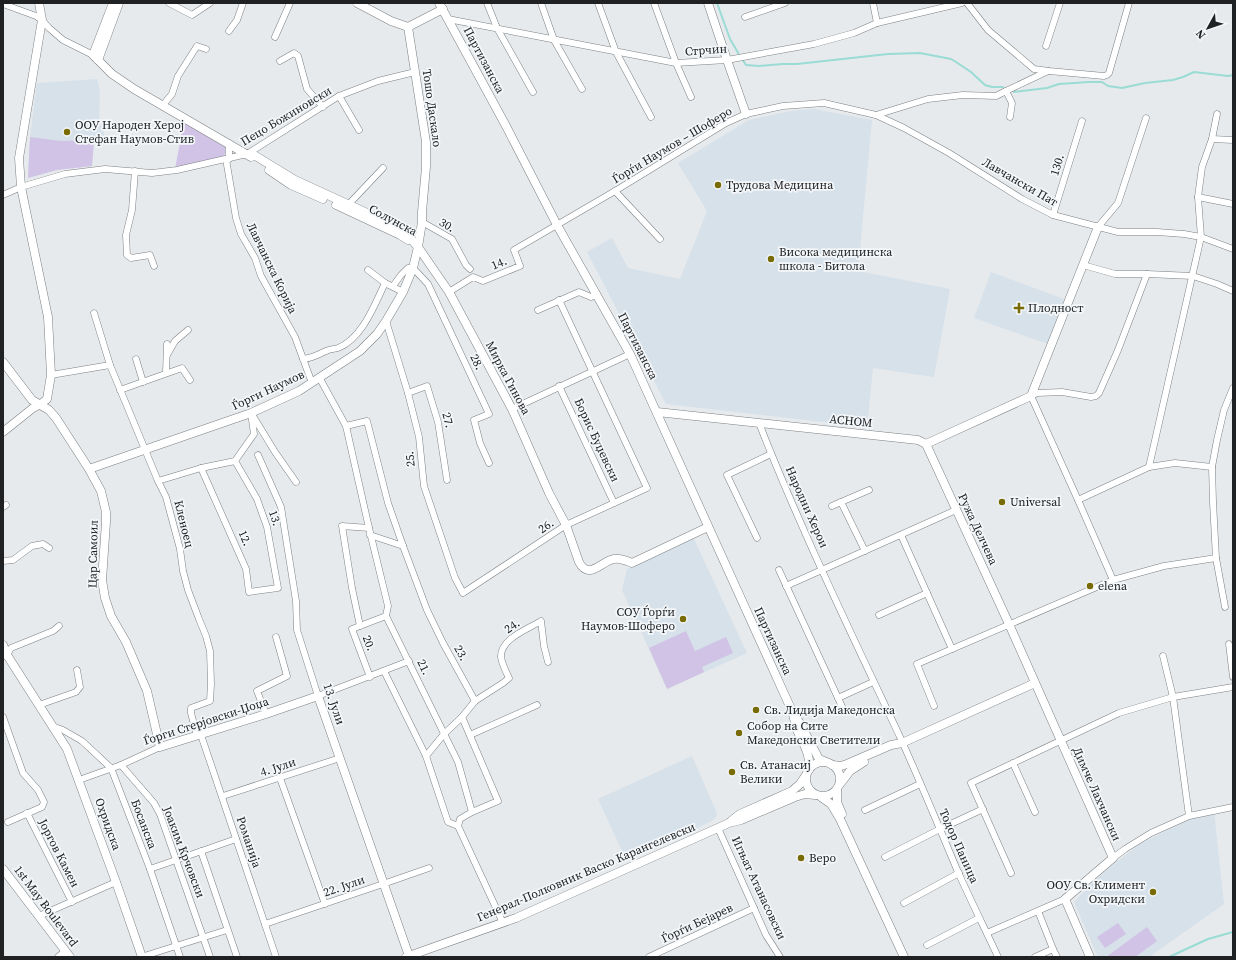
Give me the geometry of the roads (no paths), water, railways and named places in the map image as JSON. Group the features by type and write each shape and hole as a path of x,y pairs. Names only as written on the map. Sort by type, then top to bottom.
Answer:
{"street":[{"path":"3,432 33,408 42,404 47,399 52,375 48,317 21,187 19,158 42,20 39,3"},
{"path":"96,58 113,3"},
{"path":"96,58 119,3"},
{"path":"169,3 192,15 210,3"},
{"path":"229,31 237,20 243,3"},
{"path":"275,37 290,3"},
{"path":"358,3 408,28 441,6"},
{"path":"487,3 497,28 533,92"},
{"path":"541,3 554,40 582,90"},
{"path":"598,3 616,52 651,117"},
{"path":"654,3 676,63 691,97"},
{"path":"708,3 726,60 746,114"},
{"path":"744,17 785,3"},
{"path":"873,3 877,23"},
{"name":"Стрчин","path":"448,19 676,63 726,60 814,44 854,33 877,23 962,3"},
{"path":"967,3 988,30 1034,69 1104,76 1107,76 1109,73 1129,3"},
{"path":"1046,46 1060,3"},
{"path":"3,4 36,16 63,40 96,58"},
{"name":"Партизанска","path":"441,6 557,225 630,354 792,711 797,728 808,753 810,763 808,772"},
{"name":"Тошо Даскало","path":"408,28 426,142 426,167 422,222 418,247"},
{"path":"163,105 172,94 178,76 197,46 206,49"},
{"path":"280,61 294,53 298,56 307,89 323,107"},
{"name":"Солунска","path":"96,58 112,74 247,154 291,185 400,235 418,247"},
{"path":"876,115 928,100 963,95 996,96 1049,71"},
{"name":"Пецо Божиновски","path":"3,195 21,187 65,174 105,169 152,173 177,170 247,154 339,96 378,81 415,72"},
{"path":"1006,91 1012,103 1010,117"},
{"path":"339,96 359,130"},
{"name":"Ѓорѓи Наумов – Шоферо","path":"557,225 726,123 746,114 783,106 824,103 876,115"},
{"path":"1149,467 1201,237 1198,197 1202,167 1212,139 1217,114"},
{"name":"Лавчански Пат","path":"876,115 928,141 1022,199 1053,215 1118,232 1157,232 1201,237 1233,249"},
{"path":"1112,580 1031,396 1098,227 1118,203 1146,118"},
{"name":"130.","path":"1053,215 1082,122"},
{"path":"1212,139 1233,140"},
{"name":"Лавчанска Корија","path":"229,143 227,159 236,218 241,234 255,258 261,276 295,337 312,383"},
{"name":"Солунска","path":"247,154 254,155 295,180 402,229 418,247"},
{"path":"350,204 383,168"},
{"path":"135,172 132,210 126,235 127,255 131,258 150,255 154,266"},
{"path":"615,191 660,240"},
{"path":"1198,197 1233,204"},
{"name":"30.","path":"422,222 452,239 466,265 470,269"},
{"name":"14.","path":"449,292 473,277 483,281 520,266 514,250 557,225"},
{"name":"Ѓорги Наумов","path":"89,469 251,413 299,391 360,351 377,334 386,321 413,268 418,247"},
{"name":"Мирка Гинова","path":"418,247 449,292 512,408 566,525 582,567 586,570 590,570 615,559 626,560 632,563 708,527"},
{"path":"1083,265 1115,274 1193,276 1233,291"},
{"path":"393,286 408,268 413,268"},
{"name":"28.","path":"413,268 428,284 489,414 474,420 480,443 489,463"},
{"path":"368,270 385,283 402,292"},
{"path":"926,444 1037,393 1062,392 1091,397 1096,396 1099,393 1118,350 1147,274"},
{"path":"303,359 314,358 327,350 339,348 353,338 371,311 385,283"},
{"path":"538,310 579,292 591,297 597,294"},
{"path":"559,300 592,371"},
{"name":"Кленоец","path":"94,313 110,365 166,497 180,549 183,571 188,590 198,619 206,636 210,651 210,701 192,708 191,713 199,736"},
{"name":"25.","path":"386,321 408,393 419,437 424,486 455,578 463,593"},
{"path":"167,355 176,341 188,330"},
{"path":"166,344 166,373"},
{"path":"512,408 630,354"},
{"path":"136,359 143,382"},
{"name":"Цар Самоил","path":"3,362 32,400 42,404 50,410 89,469 100,491 106,512 102,580 105,598 111,616 126,642 147,691 160,747"},
{"path":"52,375 110,365"},
{"path":"120,390 182,368 190,380"},
{"name":"26.","path":"463,593 566,525 647,488 592,371"},
{"name":"21.","path":"319,377 346,426 368,528 388,606 386,616 458,762 472,812"},
{"name":"27.","path":"408,393 427,386 440,430 447,480"},
{"name":"Борис Буџевски","path":"560,386 614,503"},
{"path":"1225,607 1216,558 1212,467 1224,410 1233,388"},
{"name":"АСНОМ","path":"657,412 918,440 926,444"},
{"path":"158,481 201,468 235,461 254,434 251,413"},
{"path":"251,413 275,452 296,482"},
{"name":"23.","path":"346,426 367,420 388,503 427,610 443,643 475,701"},
{"name":"Народни Херои","path":"759,423 822,570 902,742"},
{"name":"Ружа Делчева","path":"926,444 1035,683"},
{"path":"757,538 727,475 771,454"},
{"name":"13. Јули","path":"258,455 281,507 296,601 297,630 318,696 408,957"},
{"name":"13.","path":"235,461 257,499 267,528 278,588"},
{"path":"1078,500 1149,467 1175,463 1212,467"},
{"name":"12.","path":"201,468 246,569 249,592 278,588"},
{"path":"832,506 869,490"},
{"path":"841,502 865,551"},
{"path":"786,586 956,510"},
{"path":"360,626 342,526 368,528"},
{"path":"370,535 403,546"},
{"path":"901,535 952,649"},
{"path":"3,561 13,560 32,546 44,544 50,548"},
{"path":"934,706 917,664 1112,580 1164,566 1216,558"},
{"path":"779,570 844,711"},
{"path":"879,615 927,593"},
{"name":"20.","path":"370,677 352,629 386,616"},
{"name":"24.","path":"475,701 509,678 501,657 503,647 511,638 541,621 544,646 548,662"},
{"path":"5,656 12,648 53,631 59,626"},
{"path":"266,714 257,691 288,676 276,637"},
{"path":"1229,644 1233,677"},
{"name":"Охридска","path":"3,645 5,656 67,749 142,957"},
{"path":"1163,656 1173,697 1190,816"},
{"path":"318,696 409,661"},
{"path":"39,705 76,692 80,687 77,670"},
{"path":"384,671 426,756 448,822 458,826"},
{"path":"838,698 873,682"},
{"name":"Димче Лахчански","path":"1035,683 1113,858"},
{"name":"Генерал-Полковник Васко Карангелевски","path":"729,823 740,814 792,791 800,784 808,772 816,764 829,763 840,766 848,764 891,745 902,742 1035,683"},
{"name":"Димче Лахчански","path":"971,783 1119,713 1173,697 1233,687"},
{"name":"Ѓорги Стерјовски-Џоџа","path":"79,780 121,765 160,747 199,736 318,696"},
{"path":"426,756 475,701"},
{"path":"470,735 537,705"},
{"name":"Партизанска","path":"792,711 802,725 819,759 829,763"},
{"path":"3,717 23,773 38,790 44,802 42,807 8,822"},
{"path":"462,717 498,801 460,819 458,826 503,923"},
{"name":"Босанска","path":"52,726 82,741 111,768 150,869 180,957"},
{"name":"Романија","path":"199,736 222,796 276,957"},
{"name":"Генерал-Полковник Васко Карангелевски","path":"408,957 503,923 729,823 741,820 795,797 806,794 818,796 830,795 856,766 892,749 902,742"},
{"name":"Тодор Паница","path":"902,742 979,918 998,957"},
{"name":"4. Јули","path":"222,796 340,758"},
{"path":"829,763 836,768 839,773 840,778 837,802 852,845"},
{"path":"1013,763 1035,812"},
{"name":"Јоаким Крчовски","path":"121,765 154,803 160,814 210,957"},
{"path":"808,772 806,781 807,786 810,791 831,804 840,819 904,957"},
{"path":"968,776 1011,873"},
{"path":"280,778 325,904"},
{"path":"865,810 920,784"},
{"name":"Димче Лахчански","path":"987,933 1065,899 1113,858 1152,833 1190,816 1233,807"},
{"path":"885,857 983,809"},
{"name":"Јоргов Камен","path":"27,813 72,902"},
{"name":"Игњат Атанасовски","path":"718,828 766,935 780,957"},
{"path":"150,869 236,839"},
{"path":"201,851 237,957"},
{"name":"22. Јули","path":"265,924 429,868"},
{"name":"1st May Boulevard","path":"3,869 67,954"},
{"path":"904,903 959,873"},
{"name":"Јоргов Камен","path":"39,916 116,882"},
{"path":"1065,899 1090,957"},
{"name":"Ѓорѓи Бејарев","path":"649,957 754,908"},
{"path":"1038,911 1057,957"},
{"path":"927,945 979,918"},
{"path":"142,957 227,930"},
{"path":"1035,957 1053,949"},
{"path":"58,957 67,954"}],"waterway":[{"path":"717,3 730,39 740,56"},
{"path":"742,59 746,65 759,66 797,64 888,54 920,53 951,59 971,72 985,85 992,87 1003,87"},
{"path":"1014,92 1047,88 1059,84 1089,82 1102,82 1108,86 1122,88 1145,83 1173,80 1194,72 1228,76 1233,75"},
{"path":"1169,957 1208,939 1233,932"}],"place":[{"name":"ООУ Народен Херој Стефан Наумов-Стив","path":"67,132"},
{"name":"Трудова Медицина","path":"718,185"},
{"name":"Висока медицинска школа - Битола","path":"771,259"},
{"name":"Плодност","path":"1019,308"},
{"name":"Universal","path":"1002,502"},
{"name":"elena","path":"1090,586"},
{"name":"СОУ Ѓорѓи Наумов-Шоферо","path":"683,619"},
{"name":"Св. Лидија Македонска","path":"756,710"},
{"name":"Собор на Сите Македонски Светители","path":"739,733"},
{"name":"Св. Атанасиј Велики","path":"732,772"},
{"name":"Веро","path":"801,858"},
{"name":"ООУ Св. Климент Охридски","path":"1153,892"}]}
